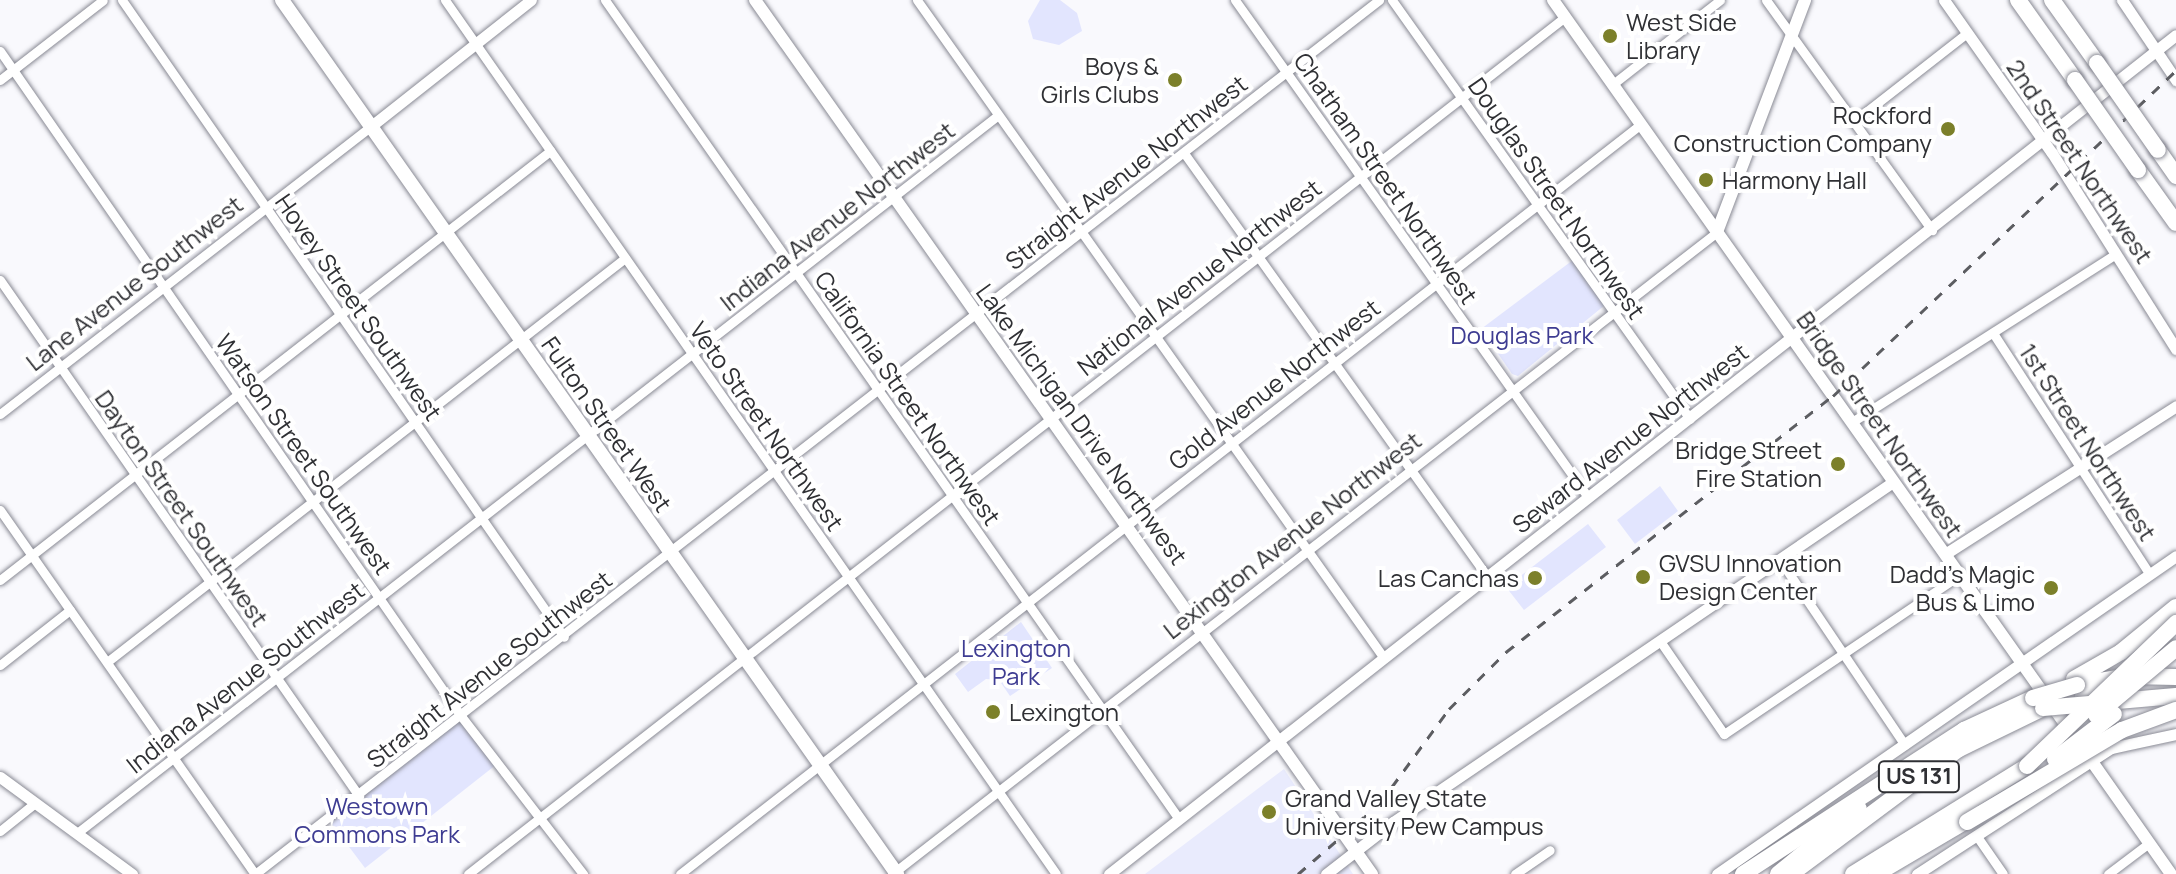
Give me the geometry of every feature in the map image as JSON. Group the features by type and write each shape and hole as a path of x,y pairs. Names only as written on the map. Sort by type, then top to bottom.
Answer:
{"highway":[{"path":"2018,0 2176,223"},
{"path":"2052,0 2176,176"},
{"path":"2081,691 2121,652 2176,607"},
{"path":"2027,766 2176,623"},
{"path":"1972,828 2146,687 2176,649"},
{"name":"US 131","path":"1853,874 2027,766 2176,649"},
{"path":"1743,874 1926,755 2018,711 2129,676 2176,678"},
{"path":"2081,691 2176,696"},
{"path":"1876,874 1925,847 1972,828 2122,730 2176,710"},
{"name":"US 131","path":"1791,874 1945,758 2018,711"},
{"path":"1778,874 1926,755"},
{"path":"1889,874 1925,847"}],"main road":[{"name":"Fulton Street West","path":"282,0 894,873"},
{"name":"Lake Michigan Drive Northwest","path":"755,0 892,198 1281,738 1372,874"},
{"name":"Bridge Street Northwest","path":"1553,0 2171,874"},
{"path":"1717,232 1805,0"}],"street":[{"path":"0,80 103,0"},
{"name":"Hovey Street Southwest","path":"122,0 564,637"},
{"name":"Veto Street Northwest","path":"445,0 1056,874"},
{"path":"370,127 531,0"},
{"name":"California Street Northwest","path":"605,0 1179,819"},
{"path":"917,0 1384,658"},
{"name":"Chatham Street Northwest","path":"1235,0 1588,497"},
{"name":"Straight Avenue Northwest","path":"671,553 1379,0"},
{"name":"Douglas Street Northwest","path":"1392,0 1690,419"},
{"path":"1613,84 1720,0"},
{"path":"1766,0 1932,230"},
{"name":"2nd Street Northwest","path":"1944,0 2044,141 2176,349"},
{"path":"2122,0 2176,80"},
{"name":"National Avenue Northwest","path":"468,874 1565,17"},
{"path":"1853,122 1967,33"},
{"name":"Seward Avenue Northwest","path":"1109,874 1932,230 2176,35"},
{"name":"Watson Street Southwest","path":"0,51 461,716 583,874"},
{"name":"Indiana Avenue Northwest","path":"588,435 997,116"},
{"name":"Gold Avenue Northwest","path":"680,874 1641,124"},
{"name":"Lane Avenue Southwest","path":"0,414 370,127"},
{"path":"0,580 550,151"},
{"path":"1184,153 1487,576"},
{"name":"Lexington Avenue Northwest","path":"894,873 1717,232"},
{"path":"1852,422 2116,254"},
{"path":"107,662 625,258"},
{"name":"Dayton Street Southwest","path":"0,280 275,680 359,796"},
{"name":"1st Street Northwest","path":"1993,333 2149,573"},
{"path":"1945,554 2176,406"},
{"name":"Indiana Avenue Southwest","path":"77,833 588,435"},
{"path":"1326,874 1357,853 1393,822 1893,482"},
{"path":"0,510 255,874"},
{"name":"Straight Avenue Southwest","path":"255,874 671,553"},
{"path":"1717,874 2176,556"},
{"path":"1780,560 1905,745"},
{"path":"1660,641 1724,734 1960,575"},
{"path":"0,665 70,610"},
{"path":"1917,874 1972,828 2090,760 2133,740 2176,734"},
{"path":"0,777 132,874"},
{"path":"0,831 35,803"},
{"path":"1972,828 2003,874"},
{"path":"2106,874 2149,843"},
{"path":"1515,874 1550,850"}],"shaded area":[{"name":"Grand Valley State University Pew Campus","path":"1284,769 1353,874 1145,874"}],"green space":[{"path":"1040,0 1060,0 1077,13 1082,31 1059,45 1033,39 1028,21"},
{"name":"Douglas Park","path":"1573,260 1605,305 1518,376 1512,374 1481,329"},
{"path":"1660,486 1678,511 1635,544 1617,520"},
{"path":"1588,524 1606,547 1524,610 1506,587"},
{"name":"Lexington Park","path":"1021,622 1052,668 1010,696 999,680 986,679 968,692 955,674"},
{"name":"Westown Commons Park","path":"461,716 497,764 365,868 328,819"}],"railway":[{"path":"1298,874 1380,803 1449,709 1506,652 1833,396 2176,70"}],"place":[{"name":"West Side Library","path":"1610,36"},
{"name":"Boys & Girls Clubs","path":"1175,80"},
{"name":"Rockford Construction Company","path":"1948,129"},
{"name":"Harmony Hall","path":"1706,180"},
{"name":"Bridge Street Fire Station","path":"1838,464"},
{"name":"GVSU Innovation Design Center","path":"1643,577"},
{"name":"Las Canchas","path":"1535,578"},
{"name":"Dadd's Magic Bus & Limo","path":"2051,588"},
{"name":"Lexington","path":"993,712"},
{"name":"Grand Valley State University Pew Campus","path":"1269,812"}]}
